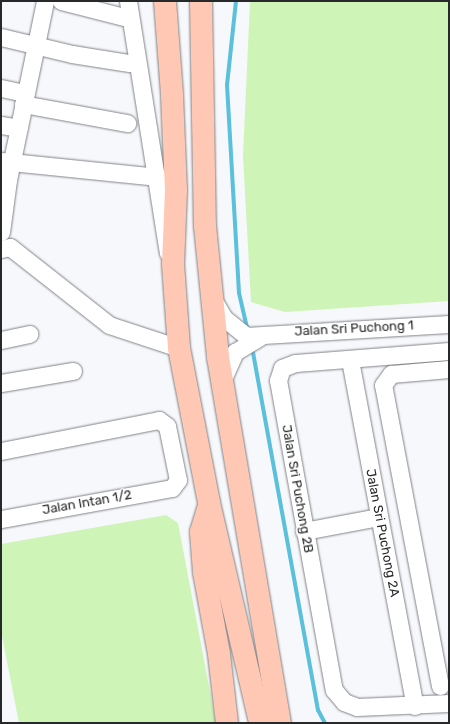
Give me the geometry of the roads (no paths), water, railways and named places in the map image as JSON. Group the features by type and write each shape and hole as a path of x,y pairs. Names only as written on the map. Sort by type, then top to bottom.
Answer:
{"highway":[{"path":"165,1 176,190 173,264 179,348 209,503 276,720"},
{"path":"201,1 200,111 212,297 222,381 276,720"},
{"path":"209,503 201,532 204,572 220,654 227,723"}],"street":[{"path":"1,232 6,161 18,128 45,1"},
{"path":"61,1 128,18"},
{"path":"128,1 128,18 158,177 164,234 173,264"},
{"path":"1,37 72,54 128,63"},
{"path":"1,88 24,98 127,123"},
{"path":"1,125 18,128"},
{"path":"6,161 158,177"},
{"path":"1,249 10,247 109,325 179,348"},
{"name":"Jalan Sri Puchong 1","path":"212,297 237,331 256,338 449,324"},
{"path":"1,340 29,334"},
{"name":"Jalan Sri Puchong 1","path":"222,381 229,360 240,349 256,338"},
{"name":"Jalan Sri Puchong 2B","path":"415,706 357,707 338,697 304,531 278,374 295,363 350,360 449,351"},
{"path":"380,357 384,379 384,394 440,686"},
{"name":"Jalan Sri Puchong 2A","path":"350,360 415,706"},
{"path":"384,379 391,374 449,369"},
{"path":"1,383 72,371"},
{"name":"Jalan Intan 1/2","path":"1,451 159,420 167,426 178,480 172,488 1,519"},
{"path":"304,531 379,516"},
{"path":"415,706 449,703"}],"waterway":[{"path":"236,1 227,85 239,293 248,331"},
{"path":"252,347 318,710 325,723"}]}
